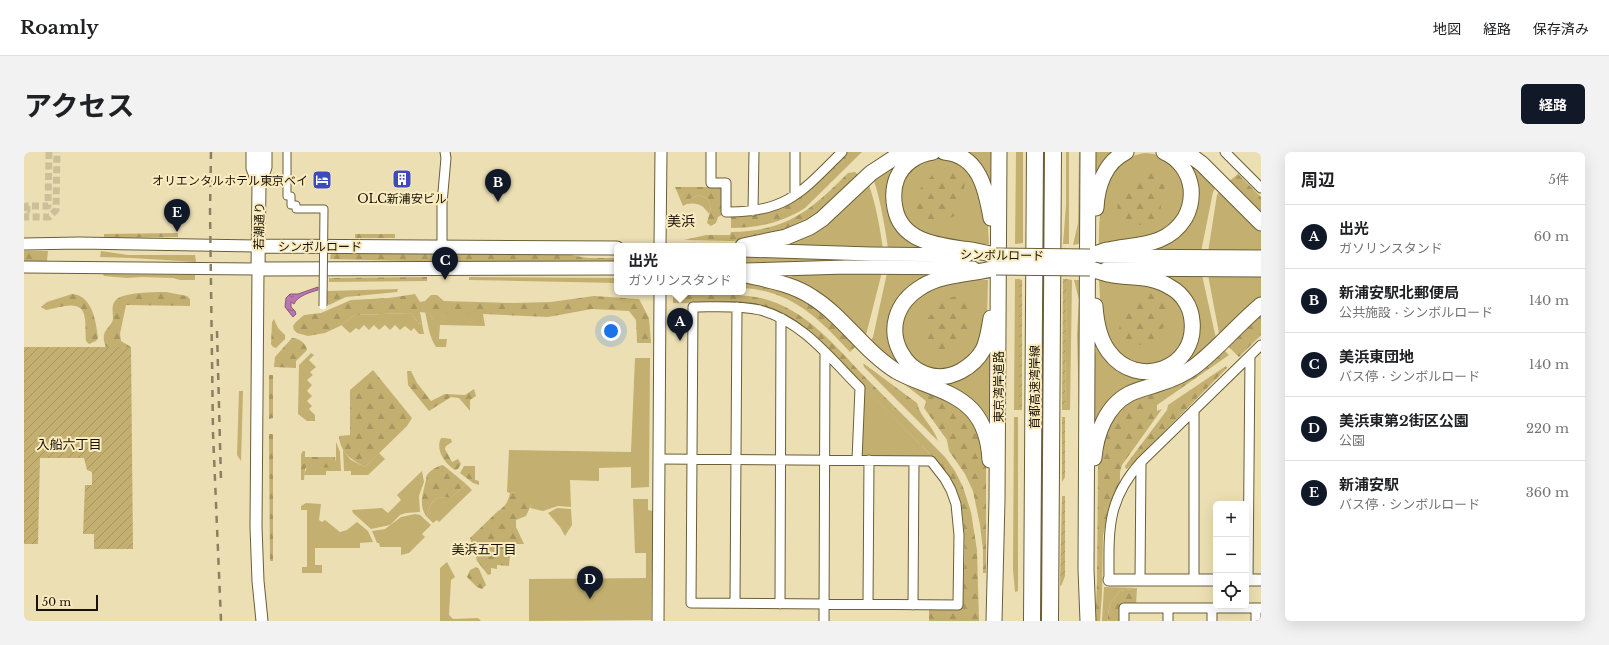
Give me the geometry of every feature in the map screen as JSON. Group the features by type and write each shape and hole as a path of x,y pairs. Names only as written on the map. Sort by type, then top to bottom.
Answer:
{"highway":[{"path":"746,245 786,237 810,227 822,220 871,173 903,152"},
{"path":"932,152 916,158 906,165 899,175 894,192 898,219 906,230 924,241 996,262"},
{"path":"944,152 952,153 962,158 981,178 988,196 991,217 998,240"},
{"name":"東京湾岸道路","path":"994,621 997,500 999,152"},
{"name":"首都高速湾岸線","path":"1032,621 1035,177 1033,152"},
{"name":"首都高速湾岸線","path":"1050,621 1053,152"},
{"path":"1053,190 1057,152"},
{"path":"1088,152 1090,256 1108,274 1140,277 1163,282 1178,293 1184,299 1190,311 1193,326 1191,341 1188,348 1178,360 1165,369 1158,371 1143,372 1121,364 1104,345 1098,328 1095,299 1088,284"},
{"path":"1088,621 1086,503 1088,284 1090,256 1097,194 1101,179 1111,164 1126,152"},
{"path":"1090,256 1108,250 1142,245 1163,238 1180,224 1189,208 1191,192 1188,176 1179,162 1164,152"},
{"path":"1186,152 1202,164 1261,223"},
{"path":"996,262 976,273 949,277 928,283 908,298 897,315 895,337 896,345 904,359 915,368 928,374 952,375 971,364 982,350 987,340 998,287"},
{"path":"746,275 784,284 812,296 830,310 875,355 889,366 905,376 951,395 966,405 979,419 986,436 997,500"},
{"path":"1086,503 1097,438 1105,418 1113,408 1128,395 1172,379 1191,368 1207,356 1261,305"}],"main road":[{"name":"若潮通り","path":"253,152 253,168 259,184"},
{"name":"若潮通り","path":"258,269 259,184 265,168 265,152"},
{"name":"シンボルロード","path":"258,246 614,248"},
{"name":"シンボルロード","path":"746,250 871,261 996,262 1090,256 1215,263 1261,270"},
{"name":"シンボルロード","path":"1215,263 1261,257"},
{"name":"シンボルロード","path":"746,270 871,261"},
{"name":"シンボルロード","path":"258,269 614,268"}],"street":[{"path":"287,152 287,196 291,196 291,205 296,205 296,209 324,209 323,306"},
{"path":"442,247 442,203 446,158 445,152"},
{"path":"660,243 661,152"},
{"path":"711,152 711,183 726,183 726,212 753,211 778,205 804,190 839,154"},
{"path":"753,211 754,152"},
{"path":"795,152 795,196"},
{"path":"1230,154 1261,188"},
{"name":"シンボルロード","path":"24,244 79,243 258,246"},
{"name":"シンボルロード","path":"24,267 258,269"},
{"path":"258,269 256,527 258,581 262,621"},
{"path":"658,621 660,295"},
{"path":"659,459 691,460 930,461 952,490 956,504 959,535 958,605 691,603 691,460 692,307 737,307 759,310 781,318 801,330 826,353 860,388 857,460"},
{"path":"735,603 737,307"},
{"path":"780,604 781,318"},
{"path":"1213,580 1109,580 1109,536 1114,507 1119,491 1141,462 1261,345"},
{"path":"824,621 826,353"},
{"path":"1247,573 1250,356"},
{"path":"1194,410 1194,580"},
{"path":"868,604 869,460"},
{"path":"913,604 914,461"},
{"path":"1140,580 1141,462"},
{"path":"1249,580 1261,580"},
{"path":"1124,621 1124,608 1259,608 1256,621"},
{"path":"1168,608 1168,621"},
{"path":"1212,608 1212,621"}],"green space":[{"path":"847,152 862,152 805,208 769,224 731,228 731,217 766,212 783,206 799,197"},
{"path":"961,152 994,152 994,169 990,184"},
{"path":"1016,152 1023,152 1023,243 1015,244"},
{"path":"1066,152 1069,152 1069,244 1063,244 1066,205"},
{"path":"1079,152 1083,152 1083,243 1073,245 1078,223"},
{"path":"1094,152 1120,152 1095,190"},
{"path":"1146,153 1164,158 1185,179 1185,210 1164,233 1099,245 1102,201 1111,175 1120,164 1131,157"},
{"path":"913,155 891,211 933,248 888,249 879,200 872,178"},
{"path":"938,156 969,167 987,209 989,244 956,244 915,230 902,214 899,188 910,168"},
{"path":"1181,157 1217,184 1213,192 1201,252 1174,251 1155,248 1188,223"},
{"path":"948,168 965,183 959,214 940,222 926,221 916,207 919,190 936,171"},
{"path":"1149,171 1165,186 1159,217 1140,225 1127,224 1117,210 1119,193 1136,174"},
{"path":"855,172 860,176 808,223 756,239 732,241 684,240 706,235 730,235 731,232 751,231 768,228 783,223 809,208 822,198 848,173"},
{"path":"1238,174 1261,197 1261,217 1227,183"},
{"path":"869,185 878,217 883,249 775,245"},
{"path":"675,187 719,187 723,190 722,215 718,217 716,223 711,226 707,223 711,207 708,199 699,195 687,200 687,204 683,206"},
{"path":"1222,188 1261,226 1261,252 1208,252 1217,195"},
{"path":"699,195 708,199 711,207 709,214 705,208 700,205 694,203 687,204 687,200"},
{"path":"178,233 178,237 104,238 104,234"},
{"path":"355,234 395,234 395,238 355,238"},
{"path":"24,251 48,251 47,261 24,261"},
{"path":"101,251 128,255 195,255 196,262 100,257"},
{"path":"331,253 564,254 588,258 614,258 614,264 443,262 330,259"},
{"path":"746,255 871,259 871,263 782,265 746,262"},
{"path":"882,272 864,338 782,280 798,274"},
{"path":"887,273 933,275 914,287 893,349 947,380 993,336 992,415 989,430 869,343 873,337"},
{"path":"103,274 195,275 195,280 142,277 127,278 104,276"},
{"path":"1155,275 1202,275 1217,343 1094,434 1094,360 1098,338 1108,356 1156,376 1199,329"},
{"path":"1208,275 1261,275 1261,302 1222,337 1219,333"},
{"path":"427,277 427,281 329,282 329,278"},
{"path":"469,277 614,278 614,283 469,280"},
{"path":"1015,279 1019,279 1019,410 1014,410"},
{"path":"1019,279 1022,280 1022,410 1019,410"},
{"path":"1063,279 1067,279 1065,410 1062,410"},
{"path":"1067,279 1072,280 1070,410 1065,410"},
{"path":"969,280 988,280 987,323 974,355 945,372 920,367 900,342 902,317 912,301 935,286"},
{"path":"1074,280 1083,280 1082,409 1079,410 1077,334 1079,300"},
{"path":"1099,280 1140,282 1176,296 1190,328 1173,360 1139,368 1113,351 1101,316"},
{"path":"746,281 803,295 859,343 850,352 827,328 803,308 776,294 746,288"},
{"path":"398,289 397,292 346,297 329,305 327,304 327,291"},
{"path":"1151,291 1167,306 1169,316 1159,336 1143,345 1129,344 1119,330 1122,313 1138,294"},
{"path":"166,292 187,296 190,299 190,306 126,305 120,334 121,341 131,347 131,382 129,383 109,353 104,340 104,335 113,319 113,305 118,298 131,294"},
{"path":"72,294 79,295 84,299 92,310 98,338 96,341 89,344 86,341 85,319 80,308 75,306 64,306 46,310 41,307 47,302"},
{"path":"415,294 420,302 425,301 431,295 437,295 444,301 513,303 551,302 594,296 639,299 649,318 651,343 637,343 636,320 629,311 592,309 548,317 447,314 441,319 433,319 429,313 420,312 422,323 419,324 411,313 355,315 340,326 325,333 308,336 297,333 294,330 293,326 304,315 321,313 351,300 389,298"},
{"path":"673,295 739,295 761,298 777,303 792,311 819,330 945,457 955,471 963,487 971,512 977,550 979,621 929,621 929,609 961,609 963,606 964,528 960,505 949,480 933,457 809,332 791,319 748,304 673,303"},
{"path":"957,296 973,311 967,342 949,350 935,349 925,335 928,318 945,299"},
{"path":"1261,311 1261,335 1239,357 1227,345"},
{"path":"425,312 429,313 433,319 440,319 447,314 483,314 485,326 440,325 439,339 447,339 446,347 436,347 430,335"},
{"path":"411,313 419,324 422,323 424,334 419,334 414,328 411,331 405,326 400,330 395,325 390,330 385,325 379,330 374,325 369,330 364,325 359,330 356,328 350,333 341,325 355,315"},
{"path":"274,319 278,328 285,335 285,339 276,348 271,344 272,322"},
{"path":"292,338 302,341 307,350 296,361 296,368 274,367 275,357"},
{"path":"24,347 131,347 133,549 94,549 94,534 83,534 85,485 92,485 92,472 87,470 84,458 40,458 38,544 24,544"},
{"path":"1222,348 1229,355 1157,405 1157,411 1162,409 1122,465 1120,482 1109,507 1103,536 1100,621 1095,621 1097,584 1098,466 1102,440 1109,422 1125,403"},
{"path":"311,353 314,355 309,360 316,367 310,372 313,375 307,380 312,385 307,391 312,396 307,401 312,406 309,409 315,415 315,421 307,421 298,414 299,365"},
{"path":"635,358 650,358 649,487 631,488 631,467 599,468 599,481 570,480 571,507 558,506 543,511 530,508 531,505 514,492 507,492 509,450 631,452"},
{"path":"863,363 917,403 921,413 938,441 864,367"},
{"path":"1226,366 1227,368 1126,469 1125,466 1167,410 1168,405"},
{"path":"373,370 412,418 407,426 365,467 351,459 344,451 339,436 350,435 350,390"},
{"path":"407,371 411,371 417,383 431,401 445,394 465,395 474,389 476,396 470,400 470,411 459,398 451,397 429,411 408,385"},
{"path":"269,375 273,375 273,418 269,419"},
{"path":"900,381 957,403 976,422 986,454 986,573 983,573 983,550 980,525 973,491 965,474 949,451 947,440 924,408 926,401"},
{"path":"862,385 933,457 865,457 862,454"},
{"path":"239,391 243,391 241,461 237,455"},
{"path":"1014,417 1018,417 1018,591 1015,592 1013,569"},
{"path":"1062,417 1065,417 1065,477 1062,482"},
{"path":"269,434 273,434 273,561 270,561"},
{"path":"441,438 451,439 452,442 446,446 445,449 452,462 458,459 461,464 458,469 455,470 451,467 442,456 439,447"},
{"path":"336,442 340,452 341,471 326,471 326,475 304,475 307,467 336,462"},
{"path":"343,450 351,460 365,467 379,453 385,459 368,475 351,475 351,471 344,471"},
{"path":"305,451 305,457 335,457 336,462 339,464 338,468 307,467 305,469 304,480 301,480 301,454"},
{"path":"443,465 466,484 450,498 445,497 436,499 431,504 427,517 424,513 422,502 427,476 432,470"},
{"path":"464,466 475,466 475,480 479,481 479,485 473,483 460,473"},
{"path":"422,471 424,482 419,496 420,512 400,515 390,525 371,529 353,513 352,510 382,508 388,513 401,500 397,495"},
{"path":"466,484 472,490 439,522 437,520 433,523 427,517 431,504 436,499 445,497 450,498"},
{"path":"514,492 527,499 531,505 526,516 516,520 516,527 524,544 511,544 509,566 497,565 497,569 491,568 491,574 488,575 477,561 470,538 505,505 510,493"},
{"path":"1062,496 1065,496 1065,576 1060,586"},
{"path":"633,499 648,499 648,510 653,511 651,620 529,621 529,579 646,578 646,553 635,553"},
{"path":"306,503 321,504 319,520 322,522 325,520 340,532 347,530 357,522 368,531 373,542 360,543 360,548 315,548 315,565 322,565 322,573 302,573 302,567 307,567 307,510 301,510 301,506"},
{"path":"557,508 571,509 572,525 565,536 560,527 548,513"},
{"path":"415,514 420,515 431,525 422,534 425,537 409,553 401,555 401,547 380,547 372,531 385,529 401,517"},
{"path":"447,562 455,577 451,580 449,615 453,619 478,618 481,621 440,621 440,568"},
{"path":"476,567 479,569 486,585 482,589 477,587 467,577 470,570"},
{"path":"1104,587 1137,588 1120,591 1110,603 1107,621 1102,621"},
{"path":"1137,588 1136,605 1121,605 1120,621 1107,621 1110,603 1120,591"}],"water":[{"path":"318,287 318,290 301,297 294,304 291,302 291,307 296,314 293,317 285,307 286,298 290,294 298,294"}],"tunnel":[{"path":"49,152 48,206 27,206 27,211 24,214 26,217 49,217 56,210 57,152"}],"railway":[{"path":"211,152 210,211 213,433 221,621"},
{"path":"217,331 221,481"}],"place":[{"name":"OLC新浦安ビル","path":"402,179"},
{"name":"オリエンタルホテル東京ベイ","path":"322,180"},
{"name":"新浦安駅北郵便局","path":"498,202"},
{"name":"新浦安駅","path":"177,232"},
{"name":"美浜東団地","path":"445,280"},
{"name":"出光","path":"680,341"},
{"name":"美浜東第2街区公園","path":"590,599"}],"district":[{"name":"美浜","path":"681,221"},
{"name":"入船六丁目","path":"69,444"},
{"name":"美浜五丁目","path":"484,549"}]}
